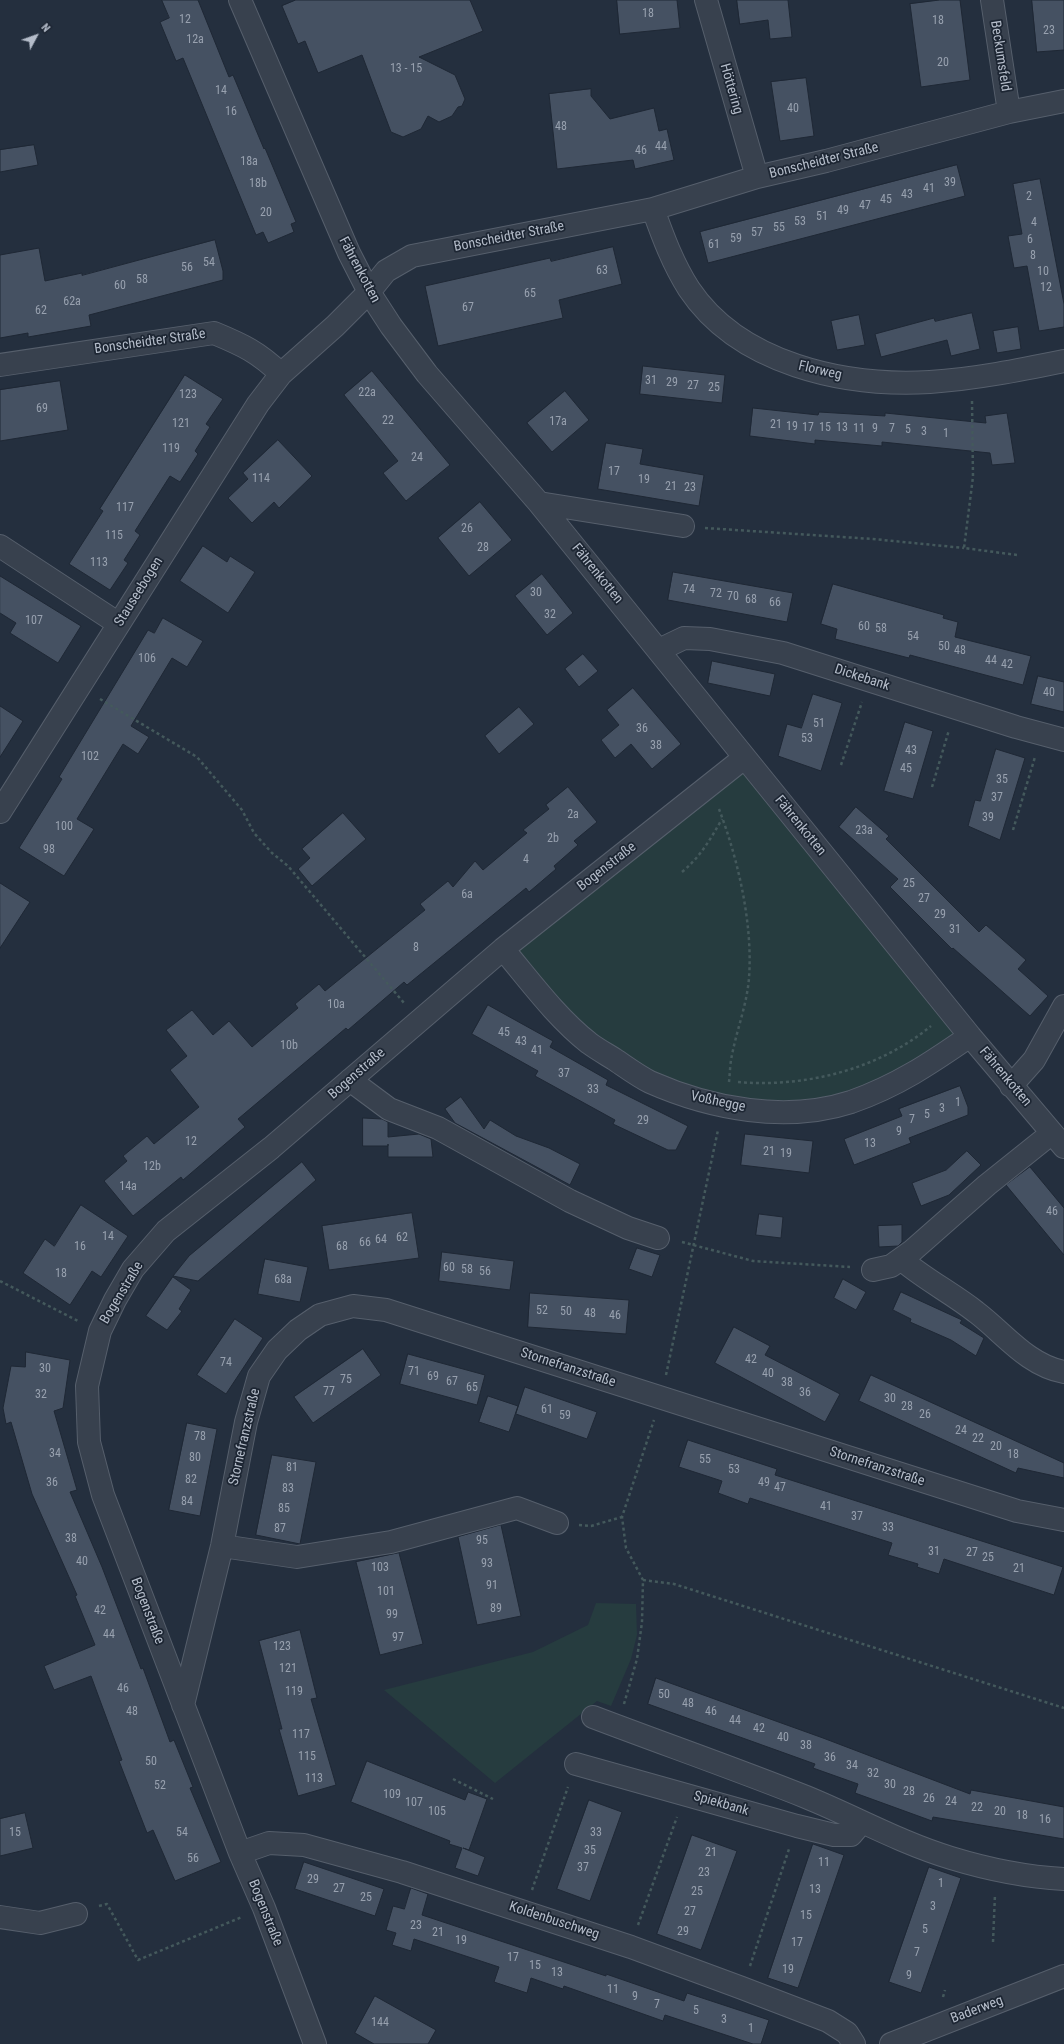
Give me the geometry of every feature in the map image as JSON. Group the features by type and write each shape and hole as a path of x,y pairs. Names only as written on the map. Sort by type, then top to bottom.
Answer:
{"street":[{"name":"Fährenkotten","path":"240,0 305,155 349,254 369,292 391,326 427,374 539,503 970,1036 1058,1140"},
{"name":"Höttering","path":"706,0 757,177"},
{"name":"Beckumsfeld","path":"992,0 1009,112"},
{"name":"Bonscheidter Straße","path":"0,365 214,333 245,345 262,355 281,374 335,326 369,292 386,271 412,256 653,209 757,177 826,161 1009,112 1063,107"},
{"name":"Florweg","path":"653,209 670,253 690,289 710,314 755,348 777,359 824,374 859,379 928,382 971,378 1064,362"},
{"name":"Stauseebogen","path":"0,812 258,404 281,374"},
{"path":"539,503 683,526"},
{"path":"0,546 119,624"},
{"name":"Dickebank","path":"659,650 684,638 710,639 783,653 955,708 1064,740"},
{"name":"Bogenstraße","path":"315,2044 264,1908 240,1853 103,1495 89,1442 87,1386 100,1332 115,1300 133,1269 166,1231 271,1148 503,949 744,758"},
{"name":"Voßhegge","path":"503,949 557,1013 589,1043 649,1081 698,1100 723,1106 776,1112 818,1110 851,1102 890,1086 920,1070 970,1036"},
{"path":"1012,1086 1034,1060 1064,1006"},
{"path":"350,1080 389,1108 438,1128 570,1201 628,1228 658,1238"},
{"path":"873,1270 890,1266 912,1251 981,1190 1058,1140"},
{"path":"900,1259 918,1274 976,1311 1037,1362 1064,1372"},
{"name":"Stornefranzstraße","path":"183,1705 222,1546 246,1422 259,1376 277,1350 292,1335 320,1316 353,1306 386,1310 1018,1511 1064,1520"},
{"path":"222,1546 296,1557 391,1542 517,1508 557,1523"},
{"path":"594,1717 807,1798 951,1858 1043,1878 1064,1879"},
{"name":"Spiekbank","path":"576,1764 834,1835 851,1835 862,1822"},
{"name":"Koldenbuschweg","path":"240,1853 269,1843 304,1845 402,1872 632,1947 750,1990 828,2021 847,2033 854,2044"},
{"path":"0,1917 40,1923 76,1914"},
{"name":"Baderweg","path":"891,2044 1064,1976"}],"path":[{"path":"964,548 973,477 971,378"},
{"path":"683,526 866,538 1017,555"},
{"path":"841,765 869,681"},
{"path":"79,687 197,757 242,810 254,833 272,853 288,866 419,1021"},
{"path":"932,787 955,708"},
{"path":"1013,830 1042,734"},
{"path":"594,1717 624,1706 637,1659 642,1622 643,1580 626,1548 622,1518 661,1398 729,1081 732,1055 743,1016 749,977 748,926 736,861 710,786"},
{"path":"682,872 696,860 722,819"},
{"path":"729,1081 761,1084 796,1080 833,1074 873,1062 899,1049 949,1010"},
{"path":"658,1238 694,1243 753,1261 873,1270"},
{"path":"0,1281 100,1332"},
{"path":"557,1523 591,1526 622,1518"},
{"path":"643,1580 674,1584 1064,1708"},
{"path":"453,1779 493,1799"},
{"path":"531,1894 568,1785"},
{"path":"640,1919 685,1794"},
{"path":"750,1966 790,1847"},
{"path":"992,1942 997,1869"},
{"path":"76,1914 107,1904 138,1960 264,1908"}],"green space":[{"path":"744,758 970,1036 911,1075 806,1111 683,1094 589,1043 503,949"},
{"path":"596,1603 636,1604 637,1635 631,1659 611,1706 597,1701 495,1783 384,1690 533,1652 588,1625"}],"building":[{"path":"162,0 198,0 229,77 233,75 296,222 291,224 294,232 268,243 263,232 256,235 183,58 176,61 160,22 169,18"},
{"path":"296,0 470,0 483,31 419,57 455,75 465,99 462,106 458,107 452,116 439,122 428,116 421,129 403,137 391,132 362,55 318,73 305,41 298,44 282,6"},
{"path":"617,0 677,0 680,28 620,34"},
{"path":"737,0 788,0 792,37 770,39 768,20 740,24"},
{"path":"940,0 960,0 970,80 921,87 910,4"},
{"path":"1032,0 1064,0 1064,50 1037,52"},
{"path":"806,78 814,136 780,141 771,82"},
{"path":"591,89 591,96 610,119 654,108 659,131 667,129 674,160 635,169 633,160 557,169 549,94"},
{"path":"34,145 38,165 0,172 0,150"},
{"path":"957,165 965,196 708,263 700,232"},
{"path":"1040,179 1064,304 1064,327 1039,331 1027,266 1014,268 1008,236 1022,234 1013,184"},
{"path":"215,240 223,271 223,280 89,315 91,326 28,337 28,333 0,338 0,255 39,248 45,281 82,273 82,275"},
{"path":"613,247 622,284 559,300 563,318 438,346 425,286 550,258 551,261"},
{"path":"972,313 980,349 951,356 947,340 881,357 875,334 934,318 935,321"},
{"path":"859,315 865,345 837,350 831,321"},
{"path":"1018,327 1021,349 997,353 993,331"},
{"path":"643,366 725,375 722,403 640,394"},
{"path":"372,371 450,465 406,501 383,473 398,461 344,395"},
{"path":"185,375 223,399 206,424 210,427 195,451 198,454 180,482 170,476 135,531 140,535 124,560 128,563 110,590 69,564 103,511 100,509"},
{"path":"60,381 68,430 0,441 0,390"},
{"path":"565,391 589,420 552,452 527,423"},
{"path":"753,408 818,415 819,412 885,416 885,413 986,423 985,416 1007,413 1015,463 992,465 990,453 882,442 882,446 815,440 815,444 750,436"},
{"path":"278,440 312,476 279,508 274,502 252,523 228,498 248,479 243,473"},
{"path":"606,443 643,449 640,464 704,475 699,506 598,489"},
{"path":"480,502 512,540 469,576 438,538"},
{"path":"203,546 227,562 230,556 255,572 228,613 180,581"},
{"path":"673,572 793,593 787,622 668,600"},
{"path":"542,574 573,613 547,635 515,596"},
{"path":"0,576 81,626 58,663 10,633 16,623 0,613"},
{"path":"833,584 944,615 943,618 958,622 955,637 1031,656 1023,685 910,655 909,658 835,639 837,629 821,624"},
{"path":"163,618 203,641 187,667 172,658 131,726 149,737 138,754 123,744 77,819 94,829 64,876 19,848 62,779 59,777 148,630 154,633"},
{"path":"583,654 598,671 579,687 565,669"},
{"path":"712,661 775,674 770,696 708,683"},
{"path":"1038,676 1064,682 1064,712 1031,704"},
{"path":"633,688 681,744 652,769 631,744 615,758 601,740 619,725 607,710"},
{"path":"813,694 842,703 821,771 778,756 787,724 801,728"},
{"path":"0,706 23,721 0,757"},
{"path":"519,707 534,724 499,754 485,736"},
{"path":"905,722 933,731 913,799 884,791"},
{"path":"996,749 1025,758 1000,840 968,826 975,800 980,801"},
{"path":"568,787 597,822 574,841 578,845 554,866 556,869 529,892 526,888 407,985 404,982 348,1030 346,1028 238,1119 245,1127 183,1180 181,1177 133,1216 104,1181 127,1161 123,1156 147,1136 154,1144 199,1107 170,1070 187,1056 166,1030 192,1010 213,1035 229,1021 252,1047 298,1008 295,1004 319,984 325,991 425,910 420,904 448,881 453,887 475,861 483,870 527,833 523,830 549,809 546,805"},
{"path":"856,807 889,836 886,839 979,932 986,925 1026,960 1018,969 1048,996 1030,1016 953,948 952,949 890,887 898,879 839,827"},
{"path":"343,813 366,839 312,886 298,869 310,858 302,849"},
{"path":"0,883 30,902 0,948"},
{"path":"488,1005 553,1041 550,1047 608,1080 606,1085 688,1126 676,1150 668,1150 613,1124 615,1120 535,1076 538,1071 472,1034"},
{"path":"960,1086 968,1107 968,1115 909,1138 911,1143 854,1165 844,1139 902,1116 899,1109"},
{"path":"461,1097 484,1129 490,1120 516,1136 549,1148 580,1164 570,1185 455,1123 445,1109"},
{"path":"363,1118 382,1119 388,1122 388,1137 419,1134 431,1139 433,1157 388,1157 388,1146 363,1146"},
{"path":"745,1134 813,1141 809,1173 741,1165"},
{"path":"967,1151 981,1165 949,1195 921,1206 912,1183 946,1170"},
{"path":"302,1162 316,1180 198,1281 173,1276 189,1256"},
{"path":"1030,1167 1064,1208 1064,1255 1006,1185"},
{"path":"81,1205 128,1236 101,1277 92,1271 70,1305 23,1273 45,1239 54,1246"},
{"path":"412,1213 419,1258 329,1270 322,1226"},
{"path":"759,1214 783,1217 781,1238 756,1235"},
{"path":"902,1225 902,1242 898,1246 879,1247 878,1226"},
{"path":"637,1248 660,1255 652,1277 629,1269"},
{"path":"442,1252 514,1261 510,1290 439,1281"},
{"path":"265,1259 308,1267 300,1302 258,1294"},
{"path":"173,1277 191,1290 179,1309 182,1311 167,1330 146,1316"},
{"path":"843,1279 866,1292 856,1310 834,1298"},
{"path":"901,1292 962,1320 960,1323 984,1338 976,1356 951,1340 910,1322 911,1319 893,1310"},
{"path":"530,1293 629,1300 626,1334 528,1327"},
{"path":"235,1319 263,1338 226,1394 197,1375"},
{"path":"734,1327 770,1346 765,1355 840,1394 825,1422 715,1363"},
{"path":"363,1349 381,1375 313,1423 294,1397"},
{"path":"26,1352 70,1360 63,1408 54,1411 77,1490 70,1492 102,1567 141,1669 143,1668 170,1742 174,1740 193,1787 190,1788 221,1862 175,1881 153,1830 147,1833 119,1761 122,1760 91,1676 54,1690 44,1666 95,1645 75,1596 77,1595 32,1494 11,1422 6,1424 3,1408 11,1366 25,1367"},
{"path":"408,1354 485,1375 477,1405 400,1384"},
{"path":"871,1375 1064,1463 1064,1478 1018,1468 1016,1473 859,1401"},
{"path":"525,1387 597,1412 587,1439 516,1414"},
{"path":"488,1396 518,1406 509,1432 479,1422"},
{"path":"187,1423 217,1429 200,1516 169,1510"},
{"path":"688,1440 777,1469 775,1475 1063,1567 1054,1595 944,1559 939,1574 917,1567 918,1564 888,1555 892,1543 750,1498 748,1504 718,1493 722,1481 679,1467"},
{"path":"272,1455 316,1462 300,1544 256,1535"},
{"path":"501,1525 521,1616 477,1625 458,1537"},
{"path":"399,1553 423,1644 380,1655 356,1562"},
{"path":"300,1630 317,1698 311,1699 336,1785 298,1796 279,1729 282,1729 259,1641"},
{"path":"656,1678 823,1738 970,1794 971,1790 1064,1807 1064,1839 933,1817 932,1821 855,1793 858,1784 813,1768 815,1764 648,1704"},
{"path":"367,1761 465,1800 468,1792 487,1799 469,1850 463,1848 485,1857 478,1876 455,1868 462,1848 449,1844 450,1841 351,1802"},
{"path":"589,1800 622,1812 590,1901 557,1889"},
{"path":"25,1813 33,1848 0,1856 0,1819"},
{"path":"692,1835 737,1851 701,1950 657,1934"},
{"path":"813,1844 844,1855 798,1988 768,1978"},
{"path":"304,1862 384,1889 375,1916 295,1889"},
{"path":"929,1867 961,1878 921,1993 889,1982"},
{"path":"411,1888 428,1894 422,1915 606,1976 606,1974 684,2001 687,1993 769,2020 761,2044 753,2044 665,2015 663,2021 564,1986 563,1989 531,1978 527,1993 494,1982 499,1967 414,1939 411,1951 392,1945 396,1933 386,1930 393,1906 404,1909"},
{"path":"375,1996 436,2030 428,2044 374,2044 355,2033"}]}
